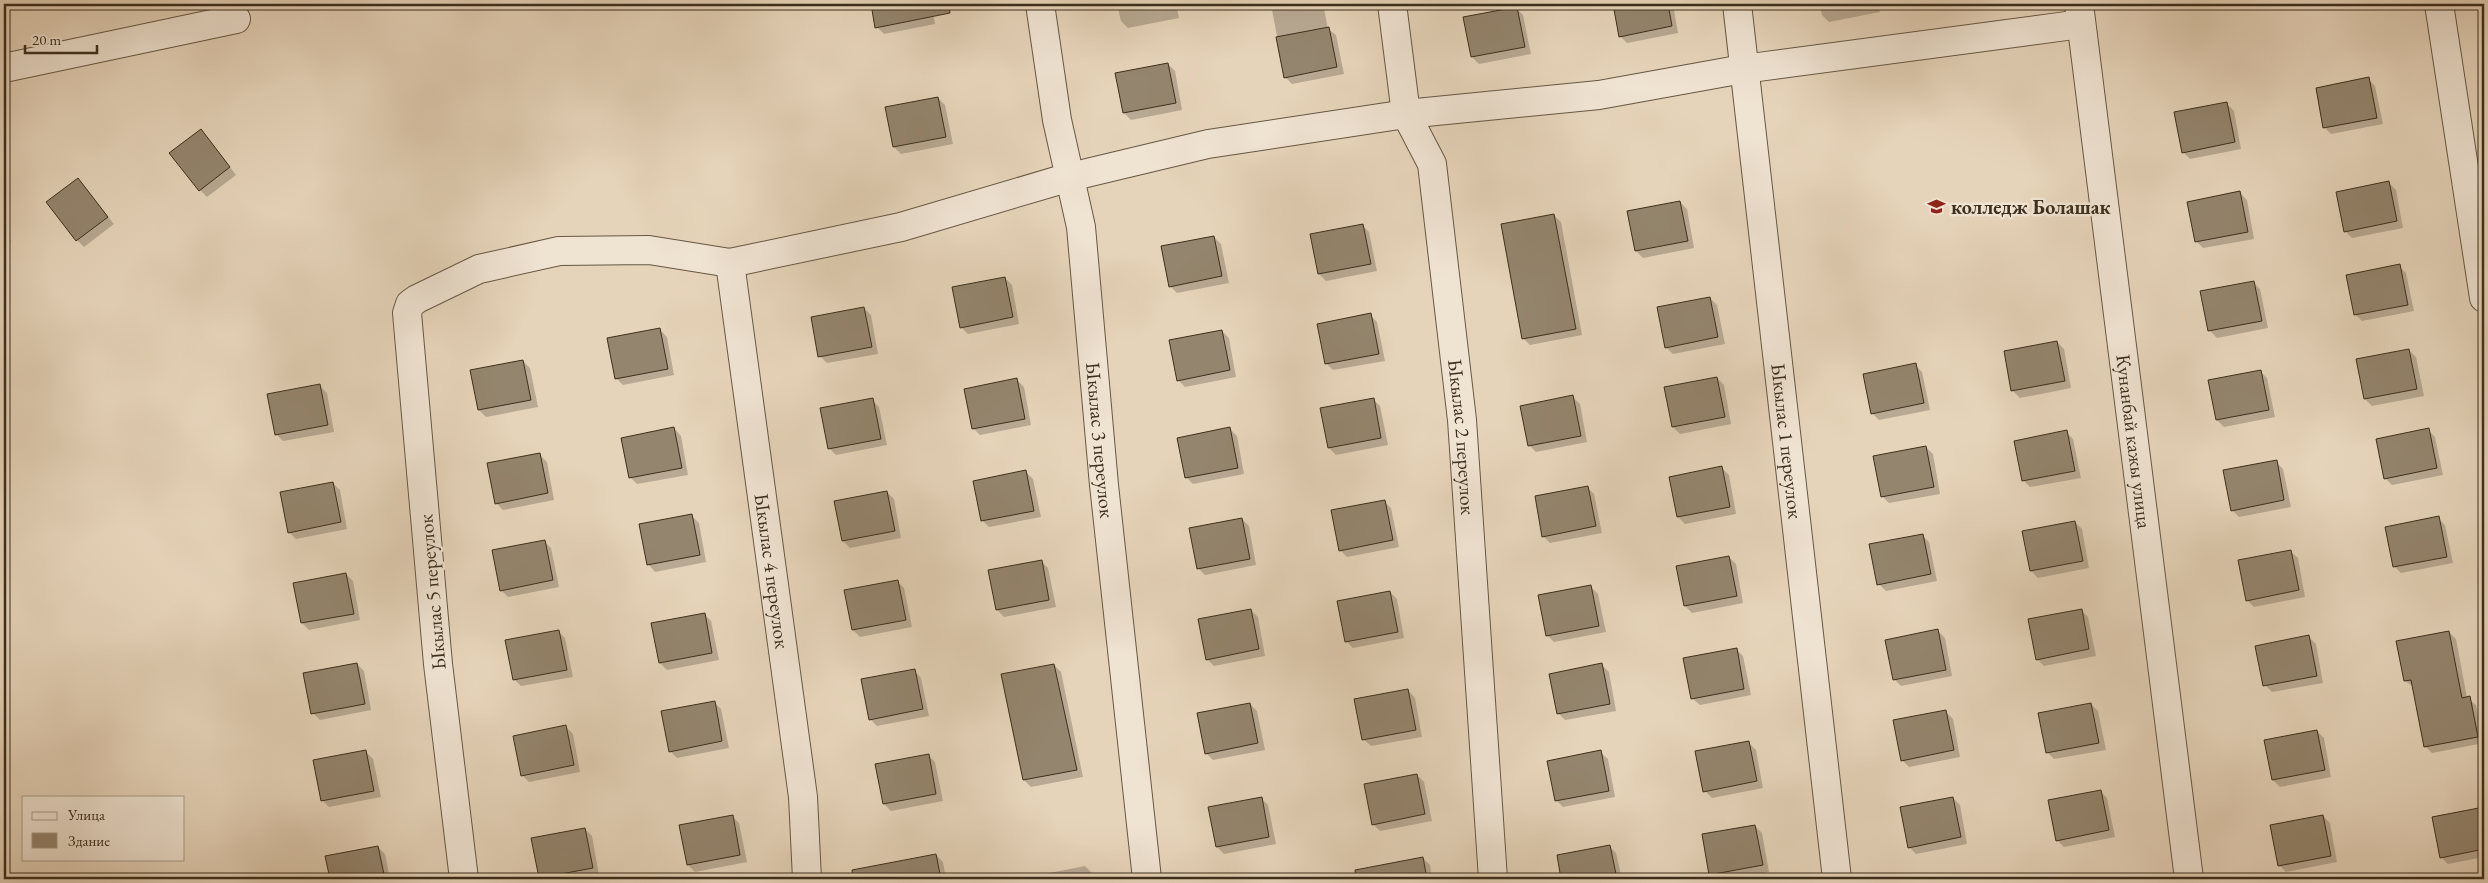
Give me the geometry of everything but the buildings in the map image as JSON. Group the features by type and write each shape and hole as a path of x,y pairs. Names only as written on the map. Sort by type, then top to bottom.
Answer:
{"street":[{"name":"Ыкылас 3 переулок","path":"1040,4 1057,120 1081,227 1104,485 1147,879"},
{"name":"Ыкылас 2 переулок","path":"1392,4 1406,114 1432,164 1462,420 1493,879"},
{"name":"Ыкылас 1 переулок","path":"1737,4 1836,879"},
{"path":"2439,4 2484,298"},
{"path":"730,263 901,227 1070,177 1208,144 1406,114 1599,95 1743,69 2080,14"},
{"name":"Кунанбай кажы улица","path":"2080,14 2189,879"},
{"path":"4,68 236,19"},
{"name":"Ыкылас 5 переулок","path":"464,879 438,664 407,313 410,304 416,298 479,269 559,251 649,250 730,263"},
{"name":"Ыкылас 4 переулок","path":"730,263 803,797 807,879"}],"place":[{"name":"колледж Болашак","path":"1937,207"}]}
